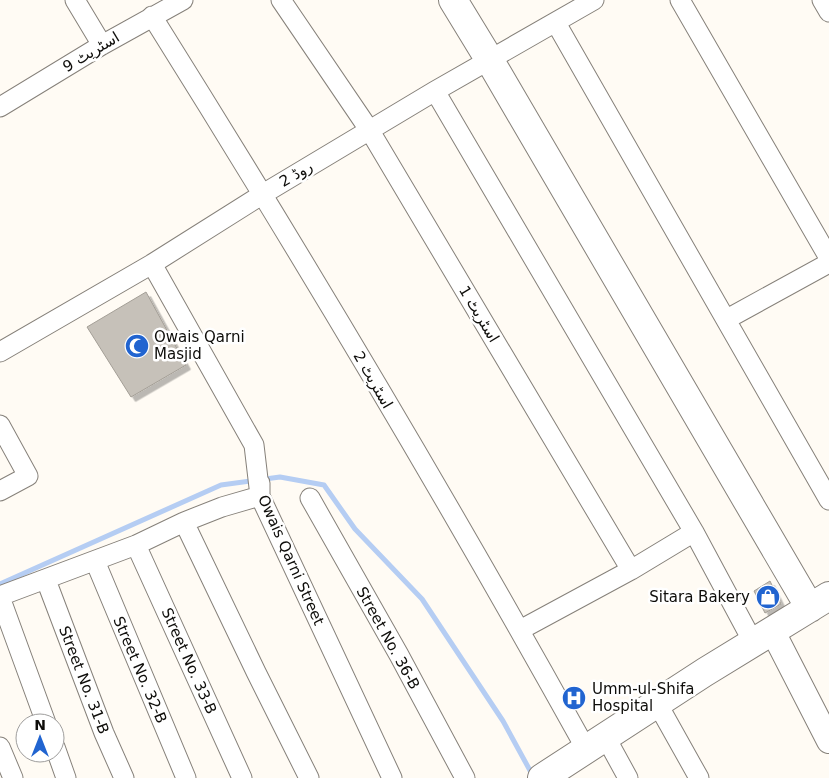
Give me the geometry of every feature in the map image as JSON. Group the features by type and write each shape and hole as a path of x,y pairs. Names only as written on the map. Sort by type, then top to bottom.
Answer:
{"main road":[{"path":"453,0 819,602 657,703 542,778"}],"street":[{"path":"76,0 102,45"},
{"name":"اسٹریٹ 9","path":"0,107 102,45 184,0"},
{"name":"اسٹریٹ 1","path":"281,0 370,131 631,570"},
{"name":"روڈ 2","path":"0,352 152,264 263,194 489,59 594,0"},
{"path":"680,0 829,258"},
{"path":"822,0 829,12"},
{"name":"اسٹریٹ 2","path":"152,16 263,194 588,747 628,778"},
{"path":"556,23 829,500"},
{"path":"435,91 694,532 829,741"},
{"path":"727,319 829,262"},
{"name":"Owais Qarni Street","path":"152,264 254,445 260,490 392,778"},
{"path":"0,425 28,476 0,491"},
{"path":"42,713 0,597 136,545 184,522 260,490"},
{"name":"Street No. 36-B","path":"310,498 399,655 465,778"},
{"path":"184,522 309,778"},
{"path":"520,630 631,570 694,532"},
{"name":"Street No. 33-B","path":"136,545 242,778"},
{"name":"Street No. 32-B","path":"95,561 186,778"},
{"name":"Street No. 31-B","path":"46,580 104,734 124,778"},
{"path":"657,703 699,778"},
{"path":"0,746 13,778"},
{"path":"61,763 66,778"}],"building":[{"name":"Owais Qarni Masjid","path":"146,292 186,365 131,397 87,327"},
{"name":"Sitara Bakery","path":"770,581 781,604 765,613 754,591"}],"waterway":[{"path":"0,584 221,485 280,477 324,485 355,529 422,599 503,721 533,776"}],"place":[{"name":"Owais Qarni Masjid","path":"137,346"},
{"name":"Sitara Bakery","path":"768,597"},
{"name":"Umm-ul-Shifa Hospital","path":"574,698"}]}
